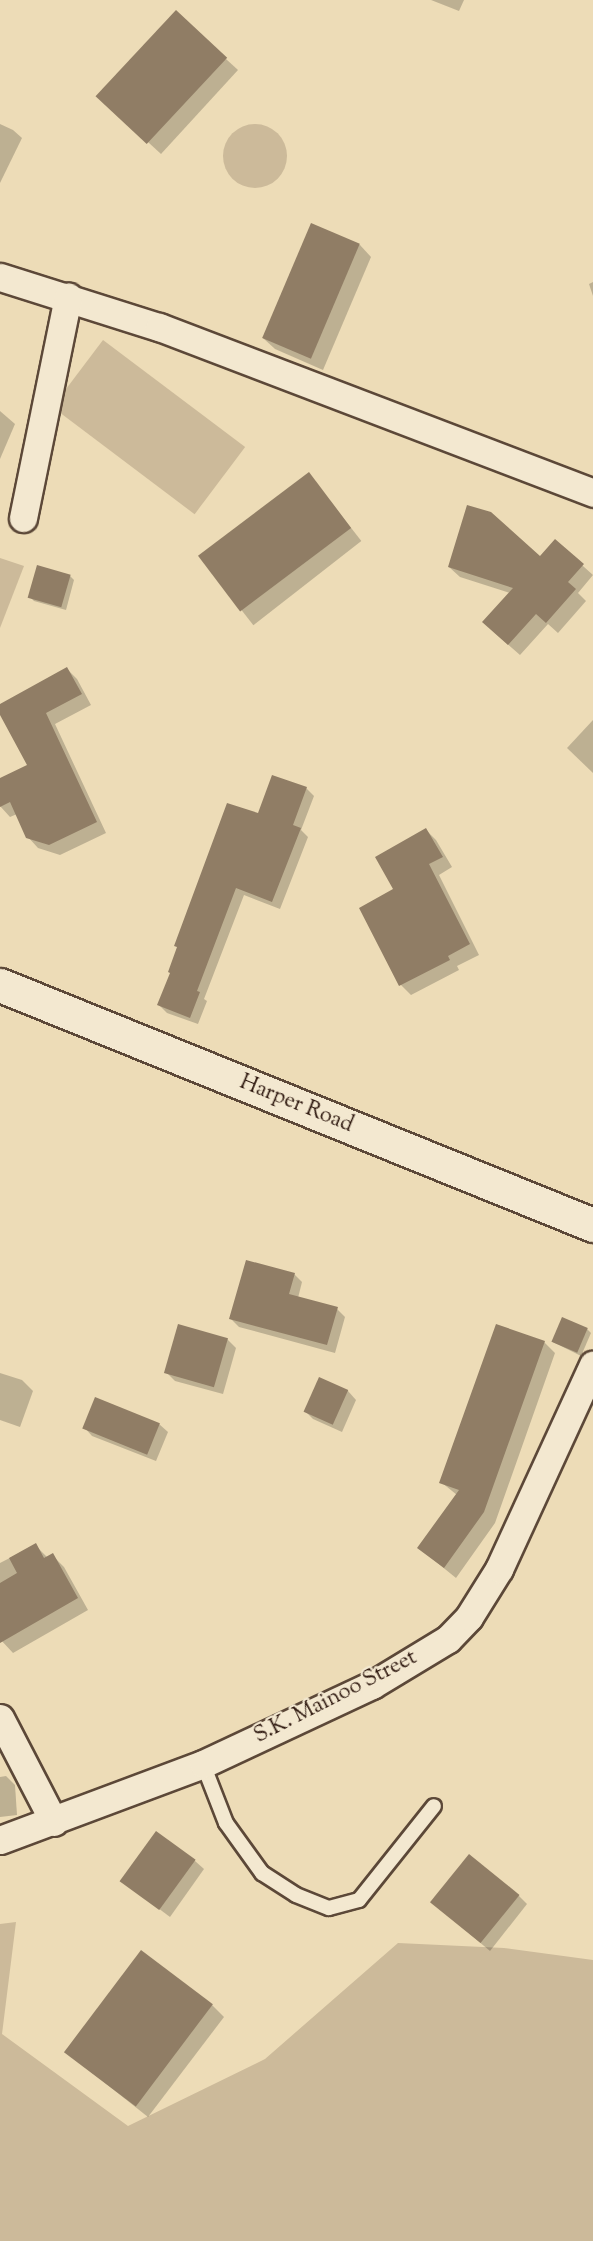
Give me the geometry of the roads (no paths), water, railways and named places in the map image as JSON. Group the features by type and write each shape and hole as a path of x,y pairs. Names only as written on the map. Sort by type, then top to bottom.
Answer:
{"main road":[{"name":"Harper Road","path":"0,985 593,1225"}],"street":[{"path":"0,278 68,297 159,327 593,493"},
{"path":"23,518 68,297"},
{"name":"S.K. Mainoo Street","path":"0,1840 54,1822 203,1764 372,1685 448,1639 469,1617 499,1569 593,1365"},
{"path":"0,1718 54,1822"}],"lane":[{"path":"203,1764 226,1823 262,1873 296,1895 329,1908 359,1900 434,1806"}]}
